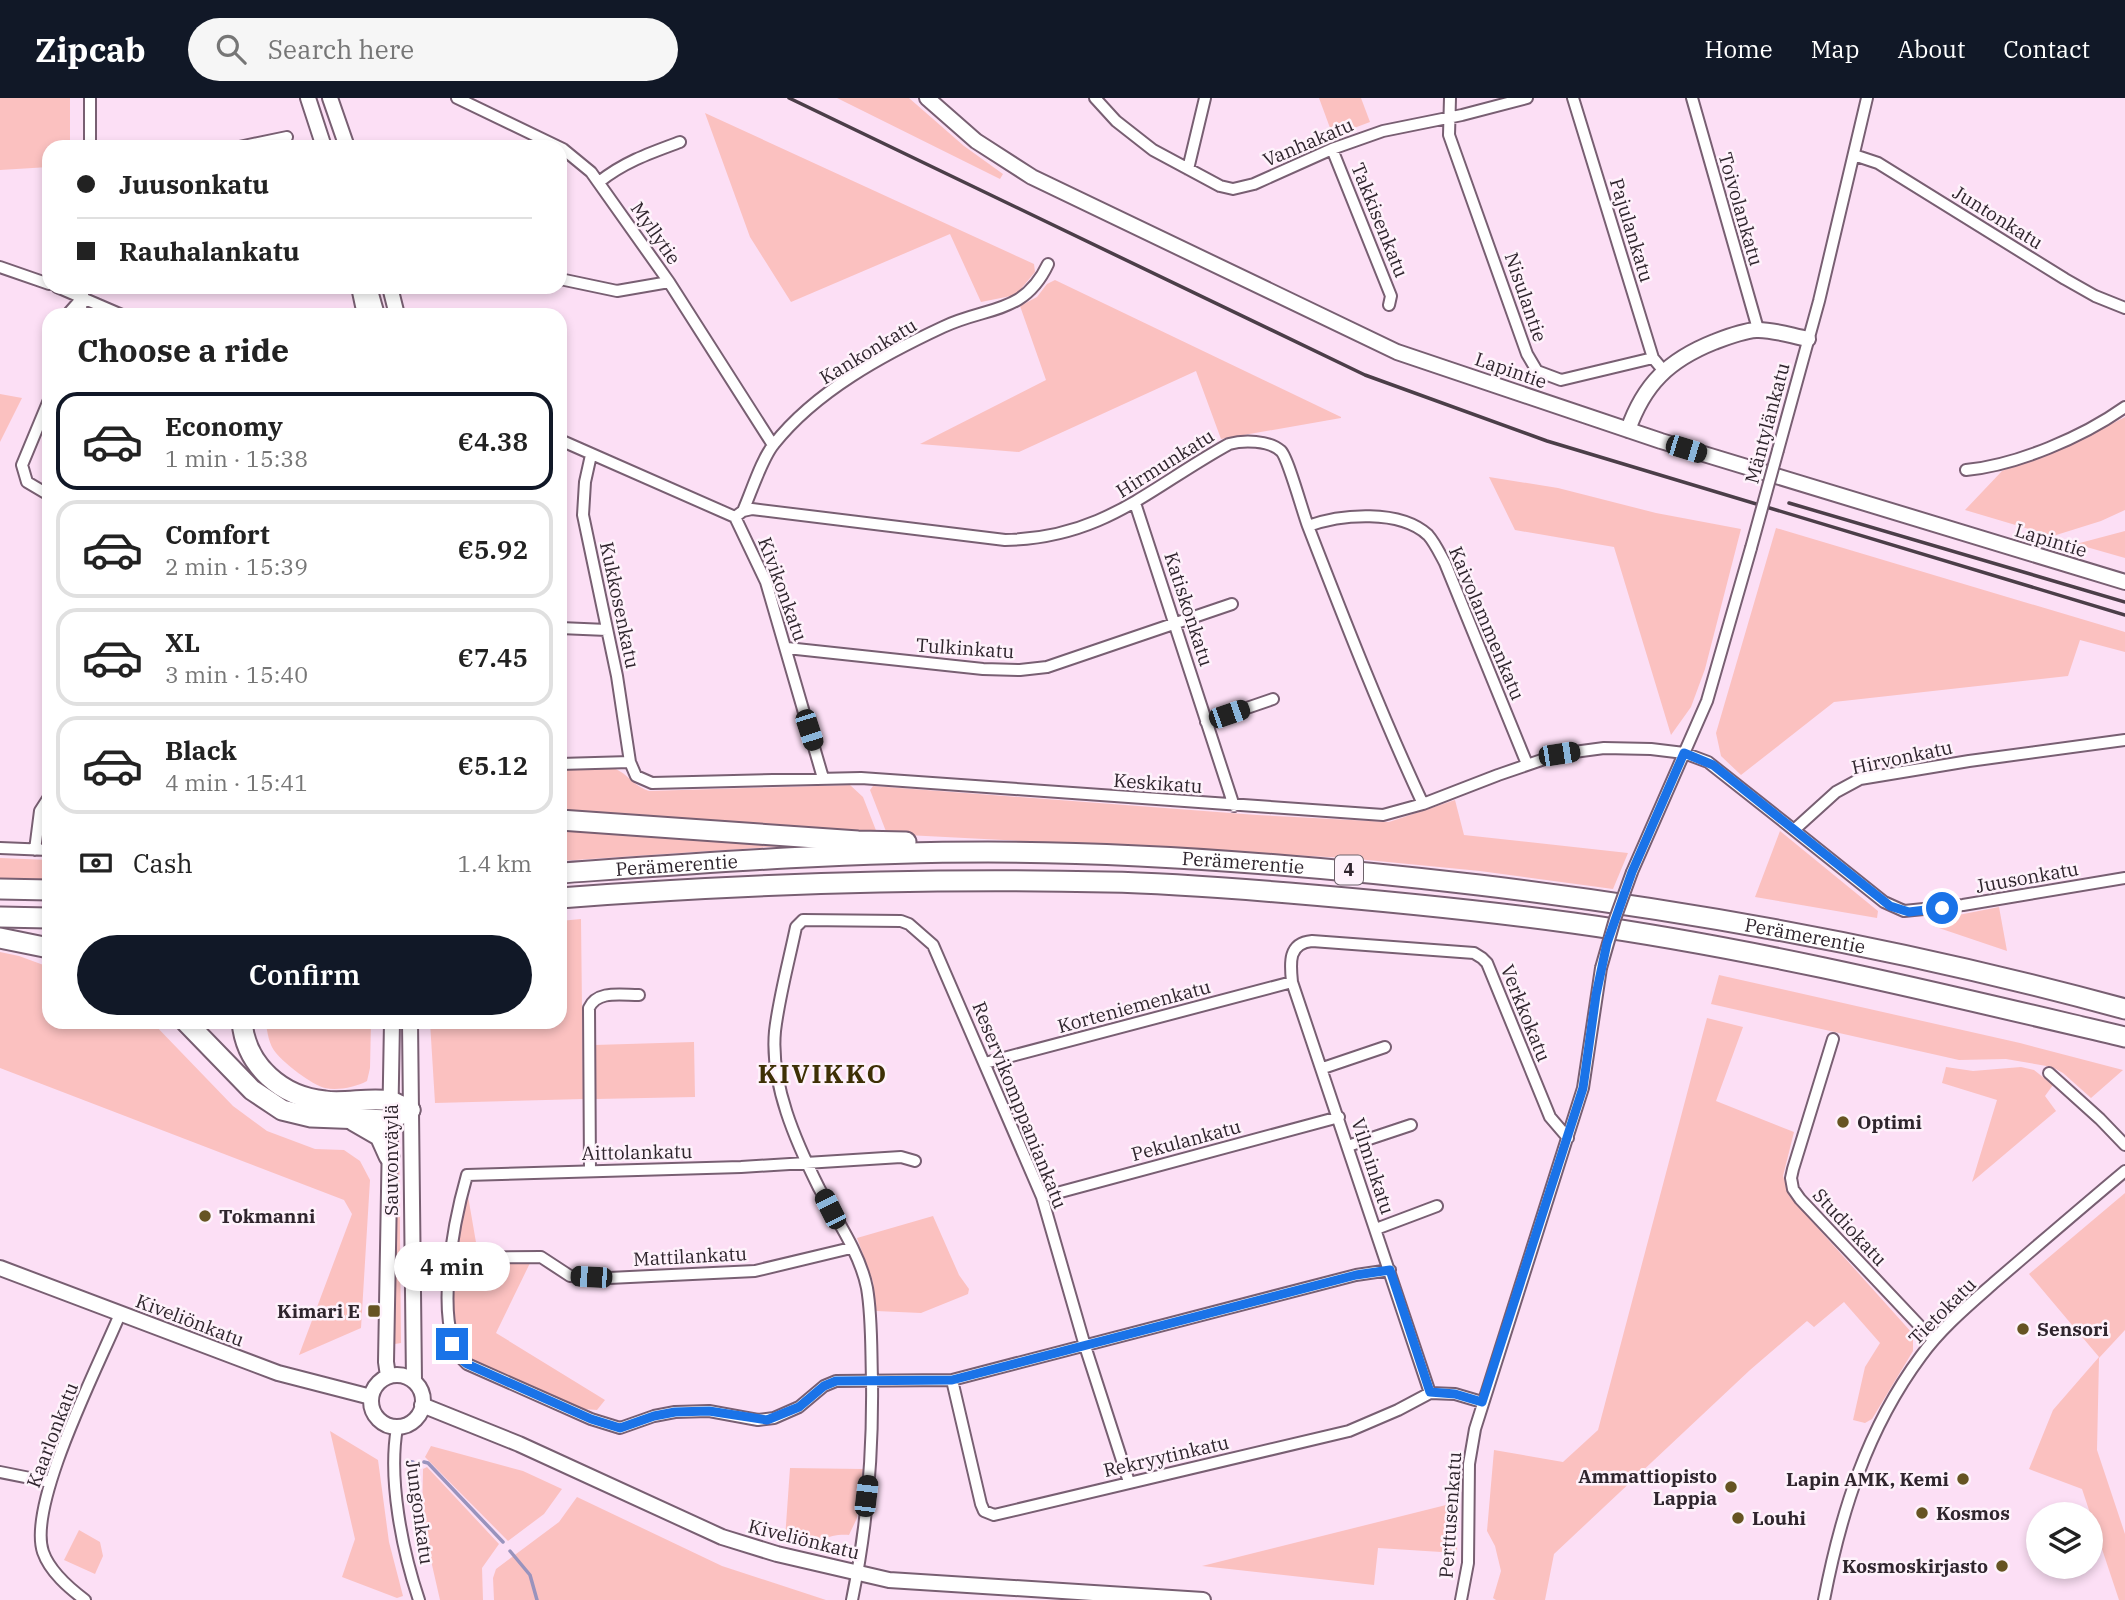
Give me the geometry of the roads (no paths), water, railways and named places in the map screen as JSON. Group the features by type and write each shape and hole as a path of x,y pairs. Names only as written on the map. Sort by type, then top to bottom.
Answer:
{"highway":[{"path":"567,820 858,841 949,843 983,852"},
{"name":"Perämerentie","path":"567,872 756,859 983,852 1265,863 1591,898 1723,919 2016,979 2125,1009"},
{"name":"Perämerentie","path":"567,898 822,883 1110,882 1386,901 1574,923 1720,947 1836,970 2125,1037"},
{"path":"0,889 42,890"},
{"path":"0,917 42,918"},
{"path":"0,938 42,947"},
{"path":"193,1029 252,1090 271,1104 302,1116 350,1119 389,1110"},
{"path":"242,1029 243,1038 256,1063 287,1090 322,1101 389,1110 410,1110"},
{"path":"350,1119 380,1136 389,1156"}],"main road":[{"path":"308,98 322,140"},
{"path":"331,98 345,140"},
{"name":"Lapintie","path":"928,98 976,141 1032,177 1397,352 1628,430 2125,582"},
{"path":"1628,430 1642,398 1663,370 1696,349 1758,329 1808,339"},
{"name":"Sauvonväylä","path":"388,1376 386,1362 392,1029"},
{"name":"Sauvonväylä","path":"410,1029 414,1381"},
{"name":"Kiveliönkatu","path":"0,1268 278,1373 371,1397"},
{"path":"388,1376 406,1377 414,1381 422,1395 422,1405 416,1419 397,1428 382,1424 376,1419 370,1405 377,1384 388,1376"},
{"name":"Kiveliönkatu","path":"422,1405 519,1444 722,1537 777,1554 889,1580 1203,1600"}],"street":[{"path":"90,98 90,140"},
{"name":"Myllytie","path":"457,98 545,140"},
{"name":"Vanhakatu","path":"1095,98 1115,121 1153,150 1224,188 1254,184 1332,149 1389,129 1448,118 1527,98"},
{"path":"1188,169 1205,98"},
{"path":"1448,118 1450,98"},
{"name":"Pajulankatu","path":"1573,98 1653,358 1663,370"},
{"name":"Toivolankatu","path":"1692,98 1758,329"},
{"name":"Mäntylänkatu","path":"1684,753 1707,701 1751,548 1808,339 1867,98"},
{"name":"Nisulantie","path":"1448,118 1449,135 1527,354 1537,371 1561,380 1653,358"},
{"path":"273,140 287,137"},
{"path":"599,182 634,159 680,142"},
{"name":"Takkisenkatu","path":"1332,149 1391,296 1389,305"},
{"name":"Myllytie","path":"567,151 582,162 599,182 668,282 772,445"},
{"name":"Juntonkatu","path":"1854,155 1878,163 2065,279 2095,296 2125,308"},
{"name":"Kankonkatu","path":"739,514 772,445 817,402 886,356 947,325 995,310 1025,296 1037,284 1048,264"},
{"path":"0,267 42,282"},
{"path":"567,280 617,291 668,282"},
{"path":"85,294 110,308"},
{"path":"1966,470 2005,464 2042,450 2125,407"},
{"path":"42,417 22,465 27,482 42,491"},
{"name":"Hirmunkatu","path":"739,514 752,509 1015,540 1067,533 1102,520 1135,503 1229,444 1246,441 1275,447 1285,457 1308,526 1354,643 1423,804"},
{"path":"567,443 739,514"},
{"name":"Kukkosenkatu","path":"591,455 585,482 583,515 617,676 630,762"},
{"name":"Katiskonkatu","path":"1135,503 1234,806"},
{"name":"Kivikonkatu","path":"739,514 787,648 822,778"},
{"name":"Kaivolammenkatu","path":"1308,526 1343,517 1383,517 1395,519 1427,534 1445,563 1527,764"},
{"name":"Tulkinkatu","path":"787,648 983,669 1020,670 1047,667 1232,604"},
{"path":"567,628 607,630"},
{"path":"1206,722 1273,699"},
{"name":"Hirvonkatu","path":"1794,830 1836,792 1860,779 2125,740"},
{"name":"Keskikatu","path":"630,762 636,776 656,784 861,778 1383,815 1423,804 1559,754 1604,748 1684,753"},
{"path":"1684,753 1713,765 1794,830"},
{"name":"Perttusenkatu","path":"1461,1600 1468,1563 1469,1464 1482,1402 1583,1088 1601,968 1615,919 1632,872 1684,753"},
{"path":"567,764 630,762"},
{"path":"35,850 42,808"},
{"name":"Juusonkatu","path":"1794,830 1884,902 1904,911 1963,905 2125,878"},
{"path":"0,848 42,850"},
{"name":"Reservikomppaniankatu","path":"807,1163 787,1109 774,1048 775,1030 796,927 803,920 809,919 901,921 909,924 933,944 1042,1197 1085,1346 1129,1482"},
{"name":"Verkkokatu","path":"1294,949 1301,943 1312,941 1474,953 1482,957 1487,963 1550,1117 1568,1138"},
{"name":"Vilminkatu","path":"1294,949 1290,958 1292,982 1430,1392"},
{"name":"Korteniemenkatu","path":"985,1063 1292,982"},
{"path":"590,1170 589,1008 592,1001 598,997 639,995"},
{"name":"Studiokatu","path":"1833,1039 1793,1169 1793,1189 1827,1229 1933,1340"},
{"path":"1322,1068 1385,1046"},
{"path":"2049,1073 2125,1145"},
{"name":"Pekulankatu","path":"1042,1197 1339,1117"},
{"path":"1348,1146 1411,1125"},
{"name":"Aittolankatu","path":"451,1258 454,1221 467,1175 741,1167 901,1157 915,1161"},
{"path":"807,1163 851,1248 867,1290 874,1406 872,1449 858,1572 852,1600"},
{"name":"Tietokatu","path":"1824,1600 1837,1534 1860,1465 1897,1392 1933,1340 2000,1278 2125,1171"},
{"path":"1376,1229 1437,1206"},
{"name":"Mattilankatu","path":"451,1258 541,1257 570,1276 609,1278 755,1271 851,1248"},
{"path":"451,1258 450,1330 458,1357 479,1370 618,1428 675,1412 709,1411 767,1420 799,1407 830,1383 845,1380 952,1380 1356,1275 1390,1270"},
{"name":"Kaarlonkatu","path":"85,1600 67,1585 44,1553 40,1538 41,1516 50,1482 120,1314"},
{"name":"Rekryytinkatu","path":"952,1380 981,1503 987,1514 994,1515 1349,1430 1398,1410 1430,1392"},
{"path":"1430,1392 1455,1394 1482,1402"},
{"name":"Jungonkatu","path":"397,1428 394,1462 399,1509 405,1548 419,1600"},
{"path":"0,1472 50,1482"}],"waterway":[{"path":"406,1461 413,1462"},
{"path":"424,1462 428,1463 503,1542"},
{"path":"510,1551 530,1575 537,1600"}],"railway":[{"path":"789,98 1365,375 1547,441 2125,615"},
{"path":"1789,503 2125,602"}],"place":[{"name":"Optimi","path":"1843,1122"},
{"name":"Tokmanni","path":"205,1216"},
{"name":"Kimari E","path":"374,1311"},
{"name":"Sensori","path":"2023,1329"},
{"name":"Lapin AMK, Kemi","path":"1963,1479"},
{"name":"Ammattiopisto Lappia","path":"1731,1487"},
{"name":"Kosmos","path":"1922,1513"},
{"name":"Louhi","path":"1738,1518"},
{"name":"Kosmoskirjasto","path":"2002,1566"}],"district":[{"name":"KIVIKKO","path":"823,1074"}]}
